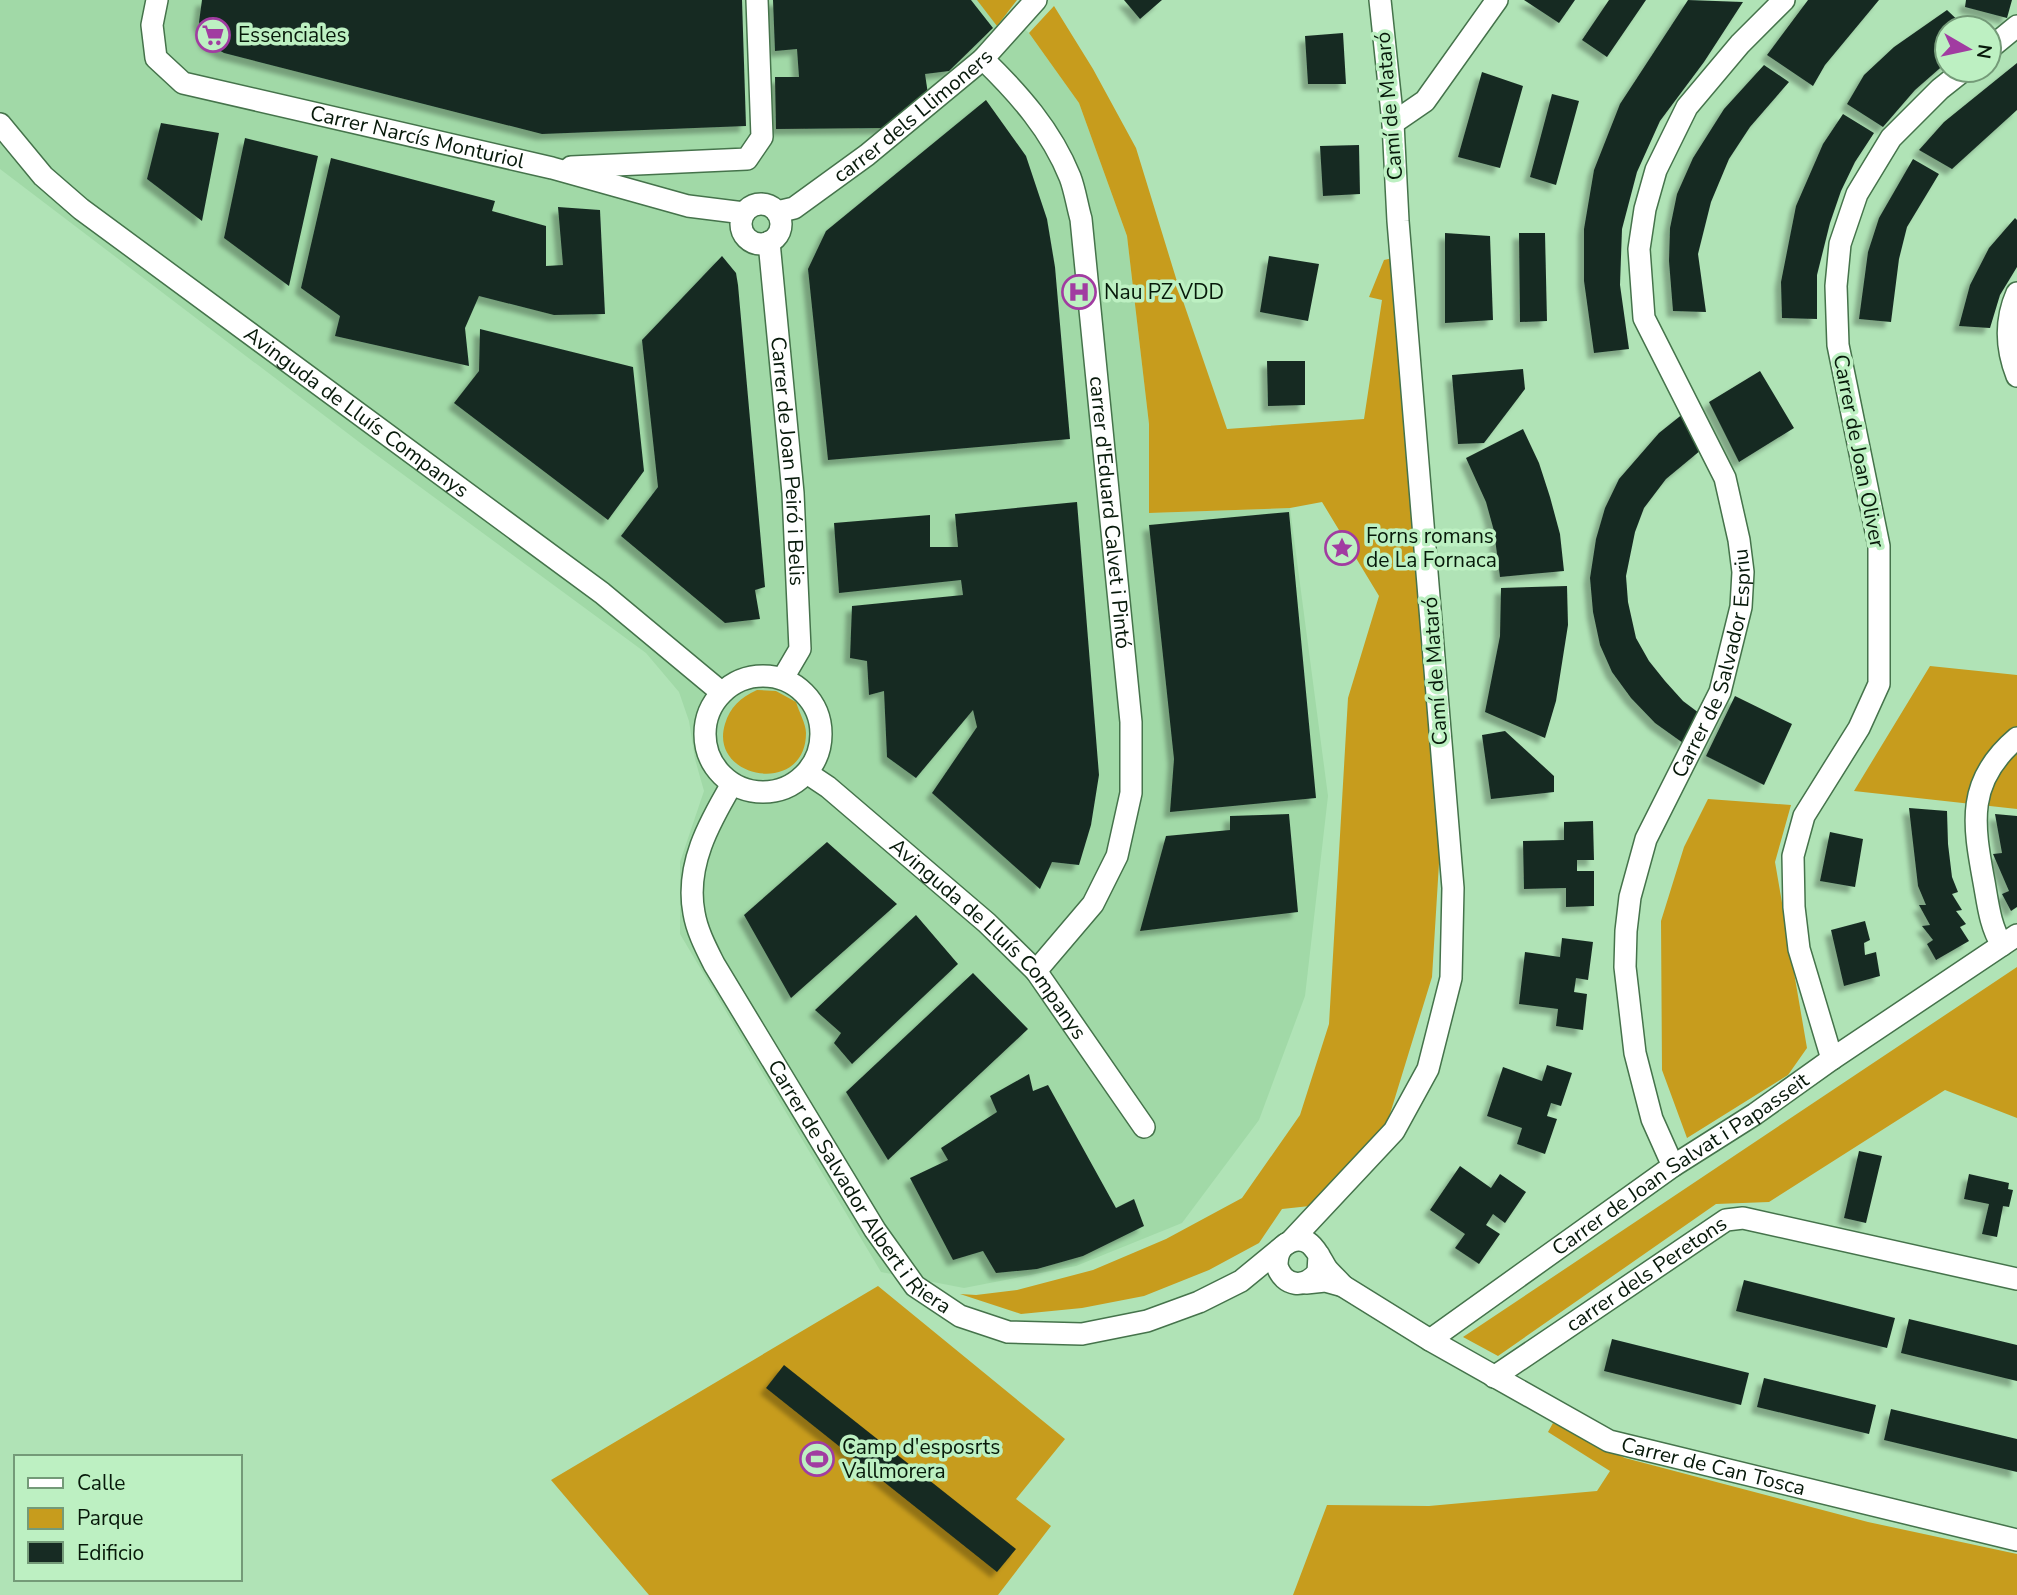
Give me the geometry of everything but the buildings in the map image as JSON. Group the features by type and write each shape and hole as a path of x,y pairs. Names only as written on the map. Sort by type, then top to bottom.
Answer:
{"street":[{"name":"Carrer Narcís Monturiol","path":"157,0 152,25 156,58 183,83 552,168 688,206 744,213"},
{"path":"552,168 747,159 762,136 757,0"},
{"name":"carrer dels Llimoners","path":"777,212 794,208 867,155 984,59 1036,0"},
{"name":"Camí de Mataró","path":"1288,1243 1394,1131 1428,1069 1451,978 1453,888 1398,221 1393,124 1380,0"},
{"path":"1393,124 1425,101 1497,0"},
{"name":"Carrer de Salvador Espriu","path":"1673,1166 1651,1119 1636,1053 1625,967 1630,897 1646,839 1720,692 1741,607 1744,572 1725,478 1644,318 1639,249 1645,209 1656,170 1687,107 1740,44 1784,0"},
{"path":"2003,38 2017,26"},
{"name":"carrer d'Eduard Calvet i Pintó","path":"984,59 1015,90 1049,133 1070,178 1081,219 1131,722 1131,793 1117,856 1093,904 1036,971"},
{"name":"Carrer de Joan Oliver","path":"1832,1059 1800,949 1794,907 1793,856 1804,816 1859,728 1880,684 1879,546 1838,345 1836,286 1840,244 1857,194 1891,138 1946,84"},
{"name":"Avinguda de Lluís Companys","path":"0,124 43,176 81,209 602,593 721,692"},
{"path":"766,204 777,212 781,226 775,238 759,243 747,238 741,227 744,213 752,206 766,204"},
{"name":"Carrer de Joan Peiró i Belis","path":"769,242 793,493 800,649 783,678"},
{"path":"2017,293 2008,330 2011,359 2017,376"},
{"path":"764,674 783,678 802,689 815,705 821,720 822,741 816,760 807,772 791,785 772,792 751,791 732,784 710,760 705,740 709,710 721,692 737,680 764,674"},
{"path":"2010,940 1996,936 1990,917 1977,845 1975,816 1986,775 1999,755 2017,738"},
{"name":"Avinguda de Lluís Companys","path":"807,772 987,923 1036,971 1144,1127"},
{"name":"Carrer de Salvador Albert i Riera","path":"732,784 707,828 696,859 692,888 694,913 701,936 714,964 875,1230 915,1286 960,1316 1008,1332 1082,1334 1147,1321 1199,1302 1241,1281 1288,1243"},
{"name":"Carrer de Joan Salvat i Papasseit","path":"1430,1340 1673,1166 1755,1114 2010,940"},
{"name":"Camí de Mataró","path":"1317,1252 1343,1187"},
{"name":"carrer dels Peretons","path":"1494,1377 1726,1220 1743,1218 2017,1279"},
{"path":"1343,1286 1317,1252 1304,1241 1288,1243 1278,1254 1277,1266 1297,1282 1325,1281 1343,1286 1430,1340"},
{"path":"1297,1282 1318,1272 1317,1252"},
{"name":"Carrer de Salvador Albert i Riera","path":"1241,1281 1297,1282"},
{"name":"Carrer de Can Tosca","path":"1430,1340 1609,1441 2017,1540"}],"shaded area":[{"path":"0,0 992,0 1029,33 1079,103 1127,236 1149,424 1149,513 1290,508 1328,796 1305,996 1259,1120 1182,1223 1076,1266 964,1288 881,1272 680,934 680,862 704,791 689,721 679,692 646,653 363,445 0,169"}],"green space":[{"path":"977,0 1017,0 997,26"},
{"path":"1054,6 1093,69 1136,148 1183,301 1227,429 1364,419 1382,300 1369,297 1384,260 1393,258 1441,831 1432,977 1386,1127 1319,1205 1282,1209 1259,1243 1209,1270 1144,1296 1082,1308 1021,1314 960,1294 976,1295 1017,1290 1093,1270 1166,1239 1242,1198 1300,1115 1329,1024 1348,698 1379,596 1322,502 1290,508 1149,513 1149,424 1127,236 1079,103 1029,33"},
{"path":"1930,666 2017,675 2017,809 1854,791"},
{"path":"757,690 776,691 796,702 805,726 802,753 791,766 776,773 759,773 743,768 730,758 724,743 725,724 733,708"},
{"path":"1708,799 1791,805 1775,862 1807,1048 1788,1075 1687,1138 1662,1070 1661,921 1684,847"},
{"path":"2017,967 2017,1118 1945,1090 1769,1202 1716,1204 1498,1356 1463,1337"},
{"name":"Camp d'esposrts Vallmorera","path":"878,1286 1065,1439 1016,1499 1051,1526 998,1595 649,1595 551,1480"},
{"path":"1553,1423 1625,1458 1868,1522 2017,1554 2017,1595 1293,1595 1327,1505 1429,1506 1597,1491 1610,1471 1548,1432"}],"place":[{"name":"Essenciales","path":"213,35"},
{"name":"Nau PZ VDD","path":"1079,292"},
{"name":"Forns romans de La Fornaca","path":"1342,548"},
{"name":"Camp d'esposrts Vallmorera","path":"817,1459"}]}
